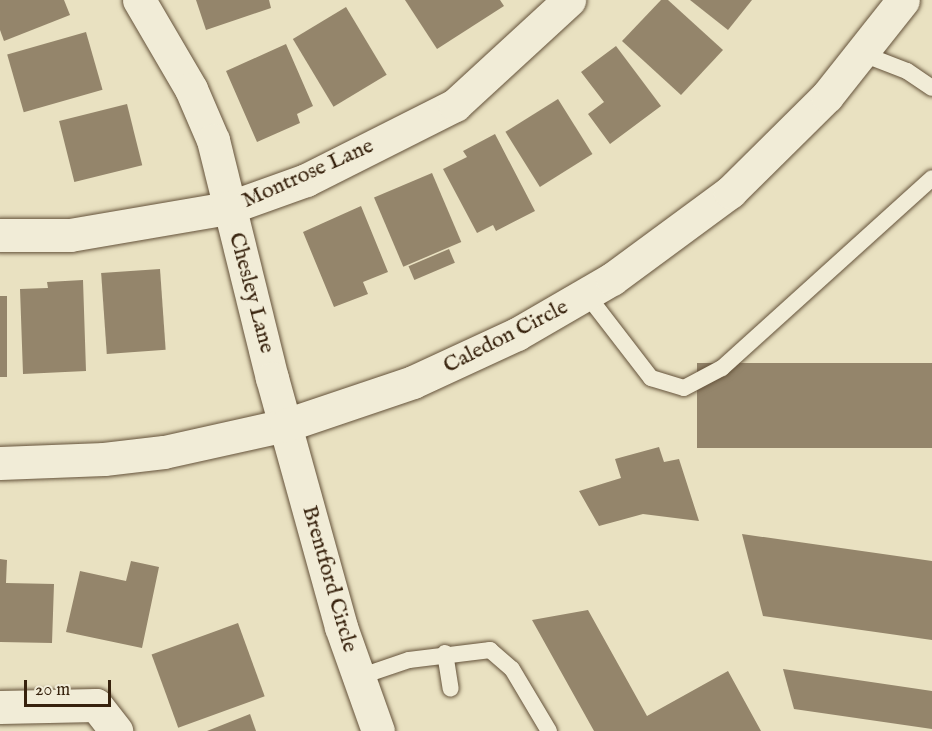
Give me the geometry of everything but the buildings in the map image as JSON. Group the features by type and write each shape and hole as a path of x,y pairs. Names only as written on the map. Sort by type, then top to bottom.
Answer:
{"street":[{"name":"Chesley Lane","path":"139,0 191,89 213,140 228,208 286,425"},
{"name":"Montrose Lane","path":"0,234 70,234 228,208 306,180 455,105 569,0"},
{"name":"Caledon Circle","path":"0,463 104,459 164,452 286,425 413,382 466,359 587,295 670,239 730,192 784,142 863,54 903,0"},
{"name":"Brentford Circle","path":"286,425 341,627 378,731"},
{"path":"0,706 96,705 116,731"}],"lane":[{"path":"863,54 907,71 932,88"},
{"path":"587,295 651,378 684,388 722,368 932,178"},
{"path":"359,677 445,653 490,650 512,669 549,731"},
{"path":"445,653 451,689"}]}
